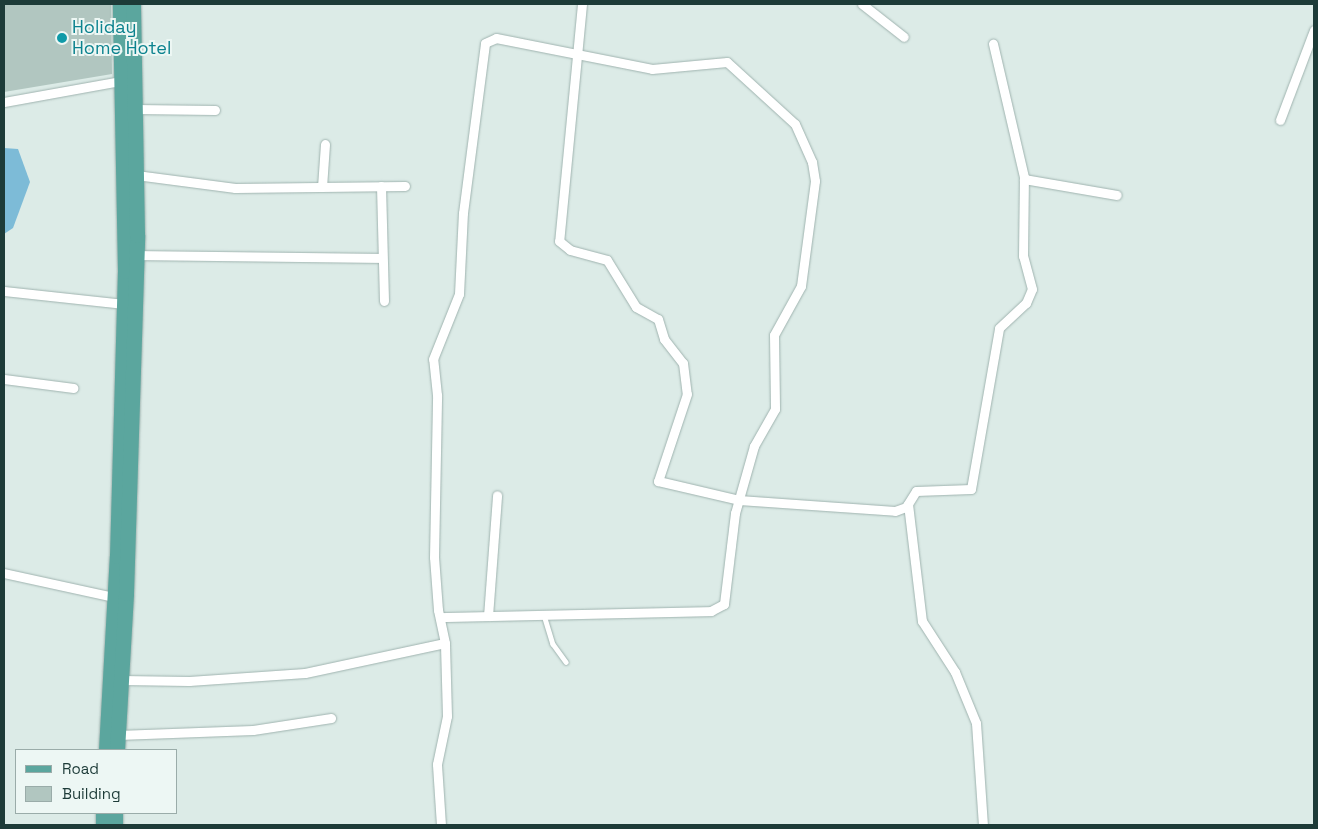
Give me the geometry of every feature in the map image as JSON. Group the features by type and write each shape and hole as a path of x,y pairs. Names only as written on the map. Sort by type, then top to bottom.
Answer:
{"main road":[{"path":"106,749 114,597 124,304 120,4"},
{"path":"117,749 136,255 133,4"}],"street":[{"path":"582,4 580,52 559,241 570,250 607,260 636,307 657,319 664,339 682,363 687,394 658,482 739,500 895,511 908,504 916,491 966,492 972,486 999,328 1026,303 1031,291 1023,256 1024,179 993,44"},
{"path":"862,4 904,37"},
{"path":"1280,120 1314,30"},
{"path":"440,616 544,615 721,608 739,500 754,446 775,409 774,335 801,286 815,181 812,162 795,124 727,62 652,69 580,52 496,38 484,45 464,213 459,294 433,359 437,394 434,557 440,616 445,643 447,716 437,764 441,825"},
{"path":"4,102 121,81"},
{"path":"135,109 215,110"},
{"path":"322,187 325,144"},
{"path":"136,175 235,188 405,186"},
{"path":"1024,179 1117,194"},
{"path":"380,186 381,258 384,301"},
{"path":"136,255 381,258"},
{"path":"4,291 124,304"},
{"path":"4,379 73,388"},
{"path":"488,616 497,495"},
{"path":"908,504 922,621 956,672 976,724 983,825"},
{"path":"4,573 114,597"},
{"path":"121,680 189,681 305,673 445,643"},
{"path":"118,735 253,730 331,718"}],"lane":[{"path":"544,615 553,644 566,662"}],"water":[{"path":"4,148 18,149 30,182 13,228 4,234"}],"building":[{"name":"Holiday Home Hotel","path":"4,4 111,4 112,74 4,92"}],"place":[{"name":"Holiday Home Hotel","path":"62,38"}]}
